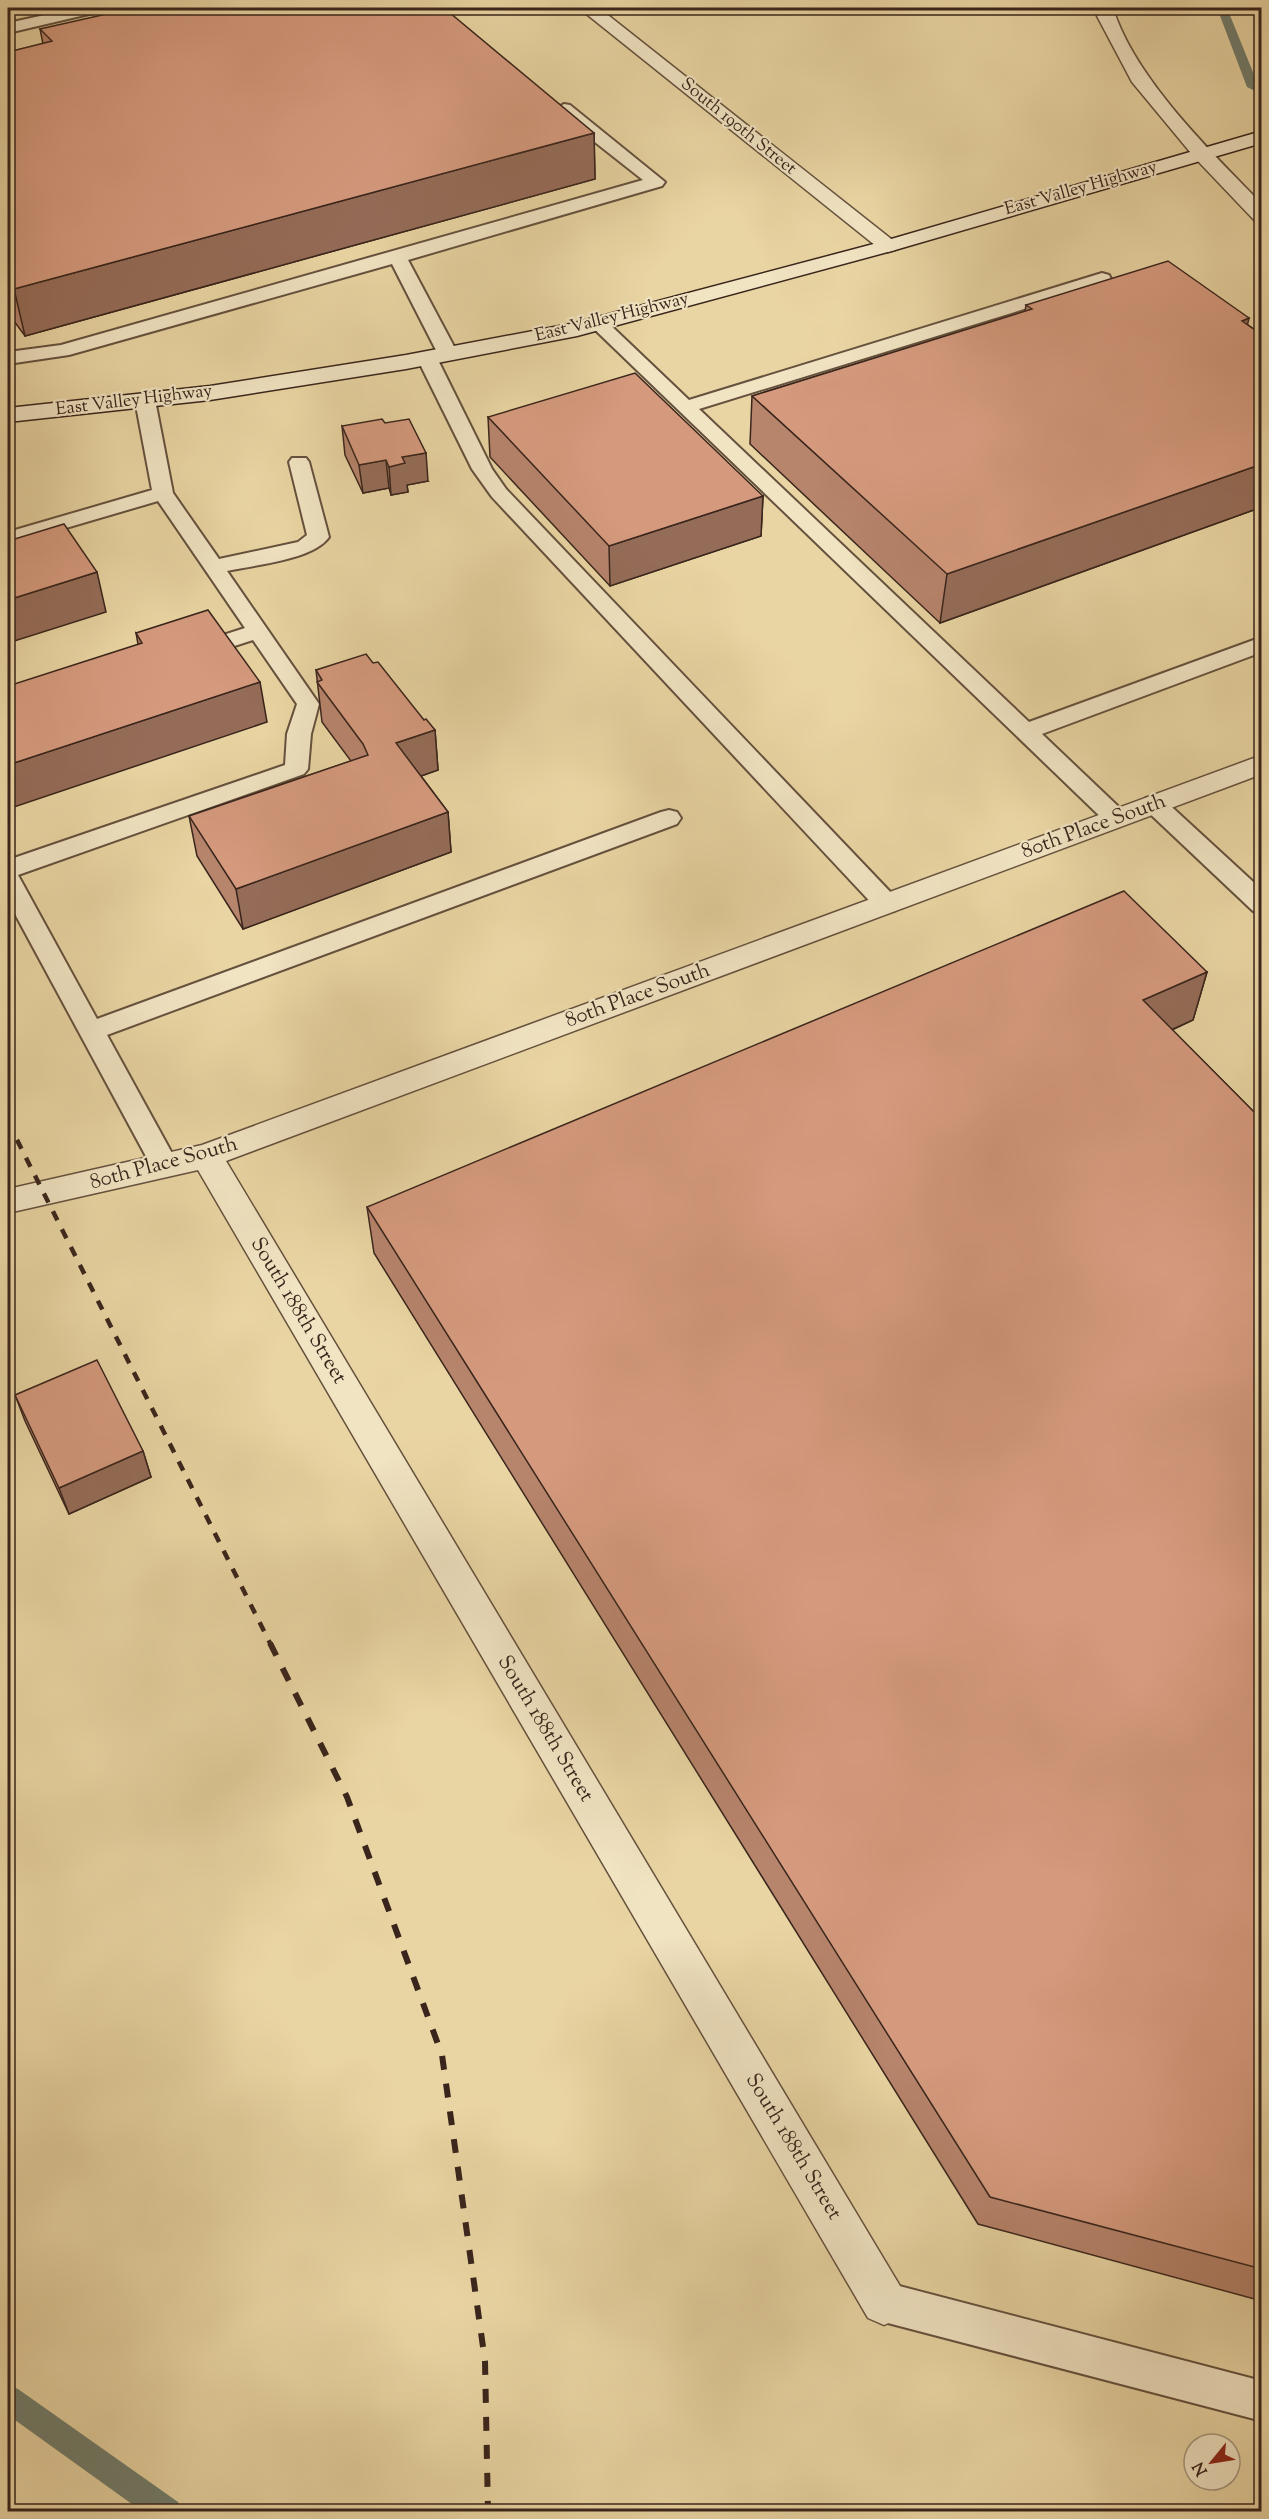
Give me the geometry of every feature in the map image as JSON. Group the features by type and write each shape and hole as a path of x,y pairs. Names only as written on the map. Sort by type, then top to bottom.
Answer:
{"street":[{"name":"South 190th Street","path":"588,8 888,246"},
{"path":"1104,8 1138,78 1202,154 1262,217"},
{"name":"East Valley Highway","path":"8,415 210,393 437,356 597,323 888,246 1262,137"},
{"name":"80th Place South","path":"8,1202 206,1156 1262,764"},
{"name":"South 188th Street","path":"206,1156 884,2302"}],"lane":[{"path":"8,28 96,8"},
{"path":"8,358 62,351 656,182 555,102"},
{"path":"397,257 482,469 499,493 887,904"},
{"path":"686,407 1102,279"},
{"path":"597,323 1116,818"},
{"path":"8,869 296,769 299,734 308,704 163,493 145,400"},
{"path":"214,567 305,547 318,537 300,462"},
{"path":"8,539 163,493"},
{"path":"178,657 258,631"},
{"path":"1025,732 1262,644"},
{"path":"1154,804 1262,905"},
{"path":"91,1031 669,818"},
{"path":"8,879 165,1166"},
{"path":"884,2302 1262,2401"}],"building":[{"path":"133,8 444,8 594,133 14,289 8,281 8,52 52,41 40,29"},
{"path":"1168,261 1249,318 1242,321 1262,335 1262,464 947,574 752,396 1032,309 1026,305"},
{"path":"635,373 763,496 609,546 488,417"},
{"path":"382,419 385,423 409,419 426,453 402,457 405,463 389,467 386,460 359,465 342,426"},
{"path":"64,524 97,572 8,600 8,541"},
{"path":"208,610 260,682 8,765 8,686 142,643 136,633"},
{"path":"366,654 373,663 378,662 424,720 426,719 435,730 396,743 448,812 236,889 189,816 368,755 363,744 317,682 322,680 316,670"},
{"path":"1124,891 1207,972 1143,1000 1262,1120 1262,2269 990,2197 367,1207"},
{"path":"97,1360 143,1451 59,1488 15,1395"}],"waterway":[{"path":"1222,8 1253,87"},
{"path":"8,2399 168,2512"}],"railway":[{"path":"8,1122 271,1645"},
{"path":"271,1645 347,1797 442,2055 485,2361 488,2512"}]}
